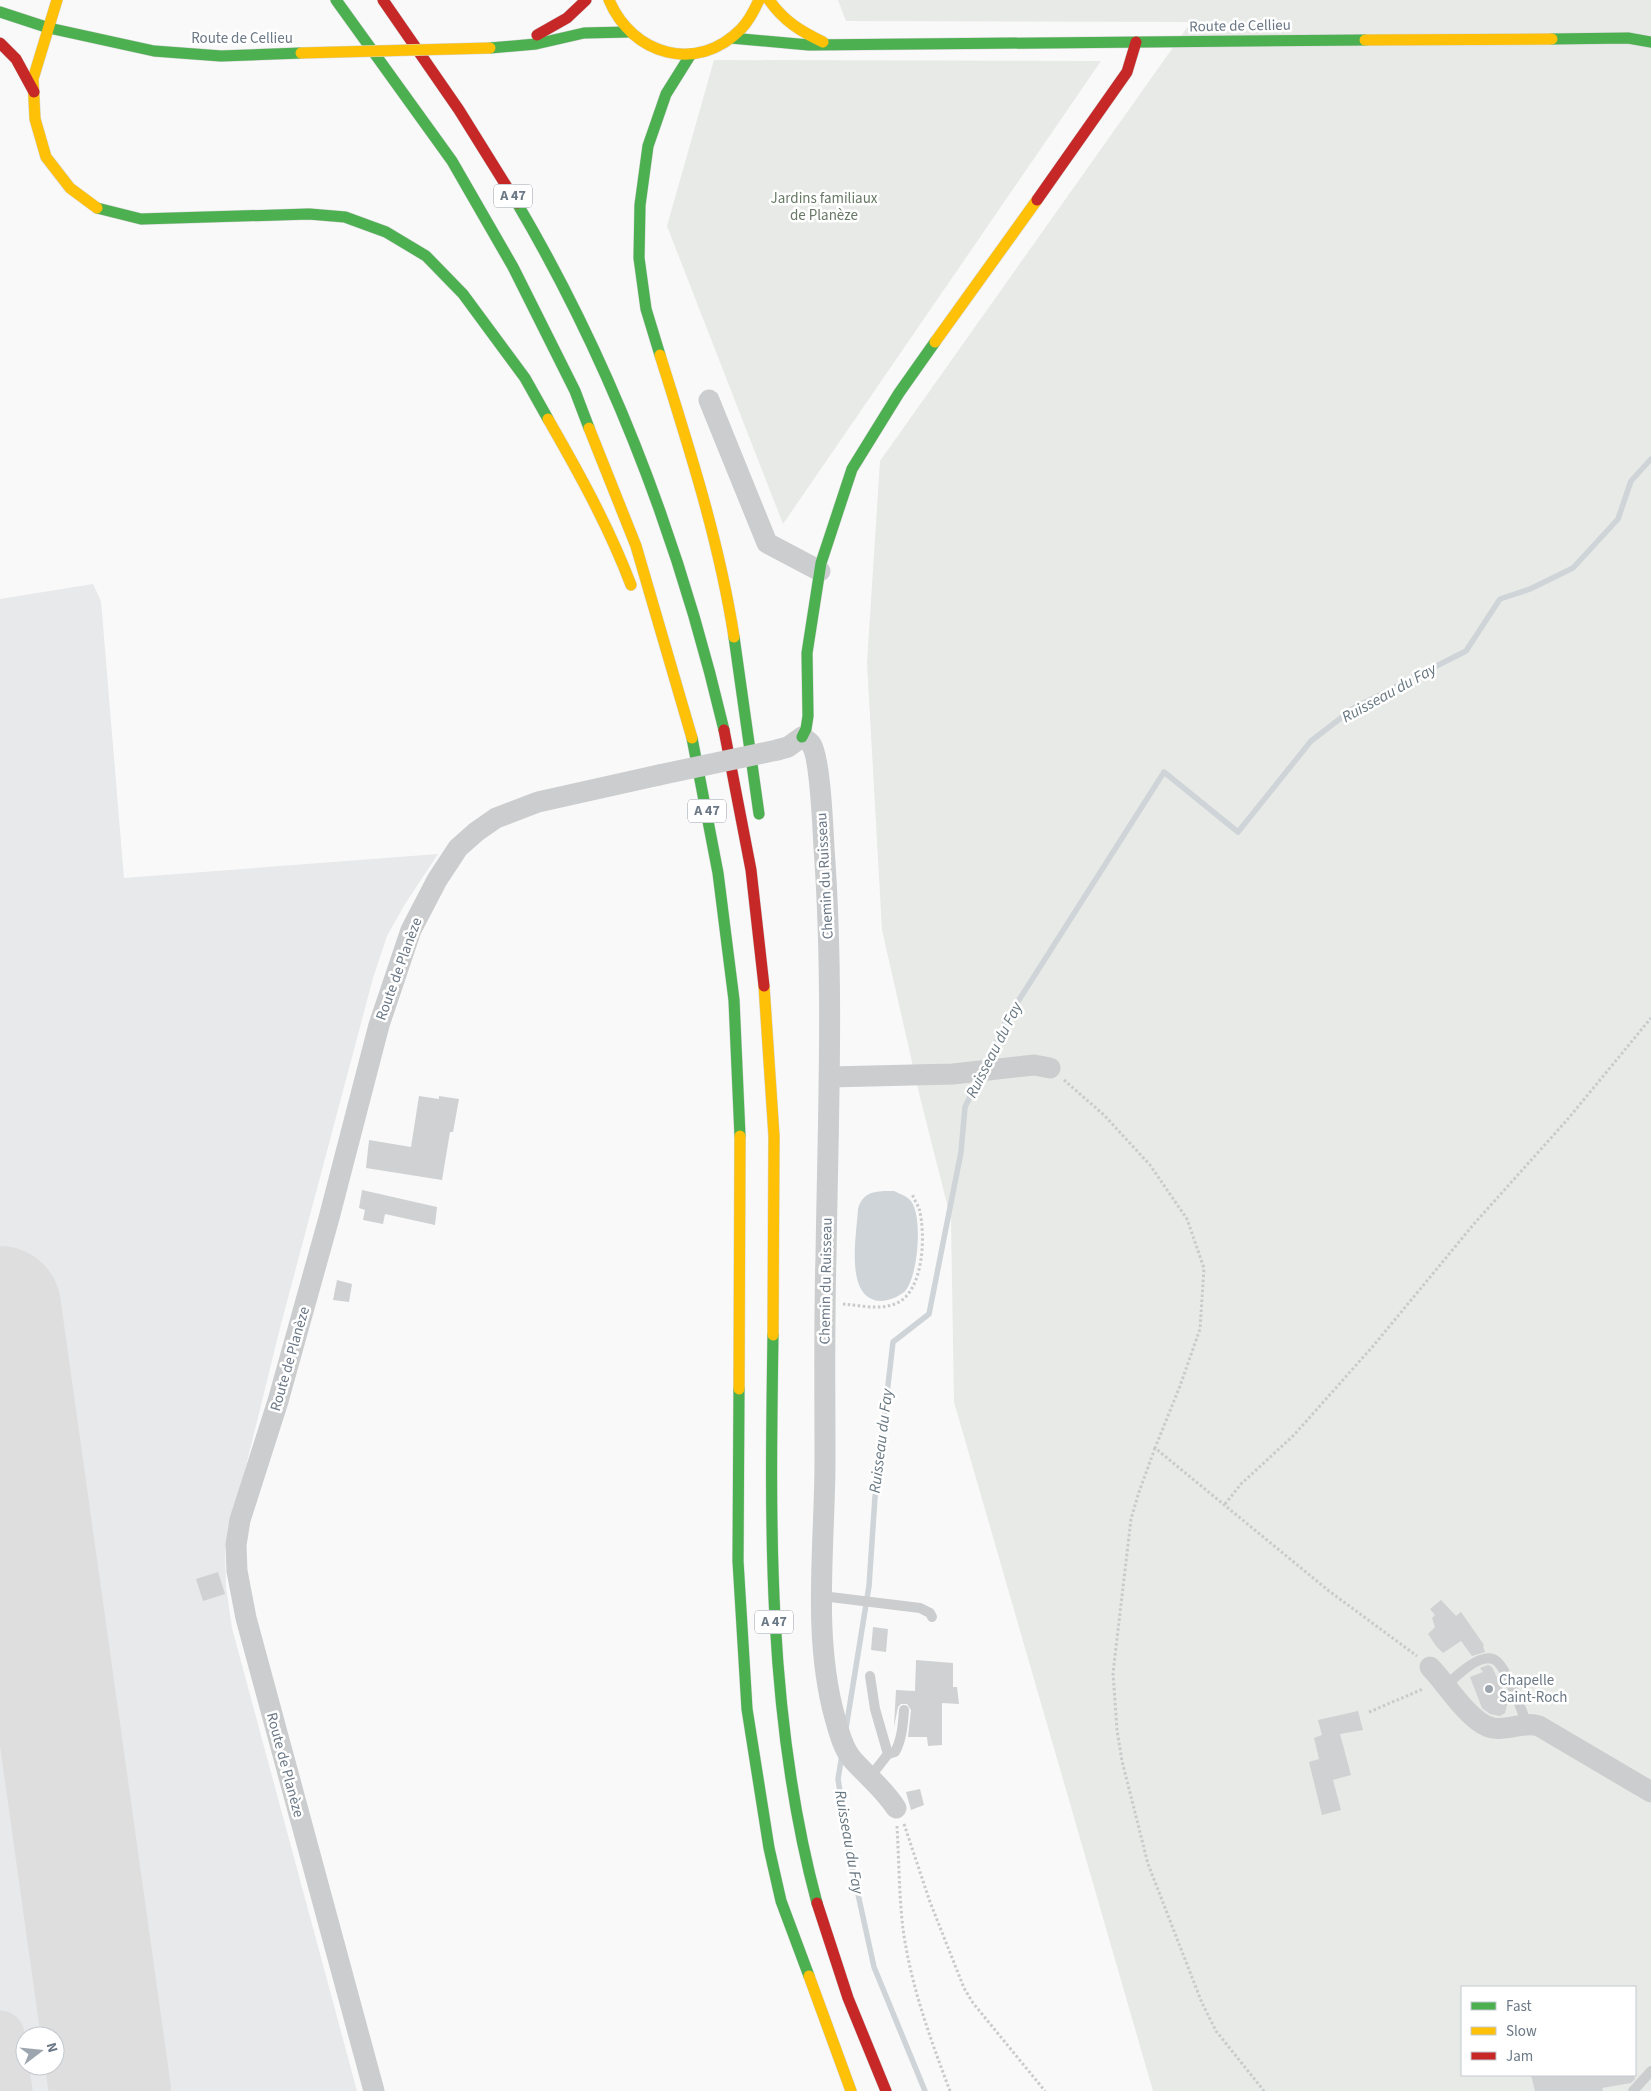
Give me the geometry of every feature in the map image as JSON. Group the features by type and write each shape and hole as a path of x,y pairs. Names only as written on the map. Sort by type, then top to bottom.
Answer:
{"main road":[{"path":"57,0 33,79 35,119 46,157 70,188 98,208 141,219 309,214 345,217 386,232 426,256 463,294 525,378 579,473 620,556 634,593"},
{"name":"A 47","path":"336,0 452,161 513,267 575,391 636,546 694,746 718,873 734,1000 741,1151 738,1561 747,1709 769,1848 781,1901 852,2091"},
{"name":"A 47","path":"383,0 437,76 499,171 571,302 620,406 683,581 712,681 736,783 751,875 764,979 774,1118 771,1534 773,1607 784,1728 800,1829 814,1894 851,2007 886,2091"},
{"name":"Route de Cellieu","path":"490,48 541,34 567,18 586,0"},
{"path":"609,0 615,14 628,32 645,44 666,52 691,54 714,48 731,38 747,23 758,0"},
{"name":"Route de Cellieu","path":"769,0 781,18 799,31 829,45"},
{"name":"Route de Cellieu","path":"0,12 49,28 154,51 221,56 490,48 536,44 584,33 628,32"},
{"name":"Route de Cellieu","path":"731,38 771,43 829,45 1628,38 1651,42"},
{"path":"802,737 806,729 808,716 807,653 820,571 852,469 899,394 1127,72 1136,42"},
{"path":"0,43 10,49 19,61 34,92"},
{"path":"691,54 666,94 648,146 640,205 639,258 646,309 703,492 729,606 760,826"},
{"path":"651,639 676,681"},
{"path":"751,875 756,846"}],"street":[{"path":"709,400 767,543 820,571"},
{"name":"Route de Planèze","path":"374,2091 246,1618 237,1570 236,1545 240,1520 278,1401 326,1228 378,1025 411,930 437,880 458,848 496,818 538,802 788,747 802,737"},
{"name":"Chemin du Ruisseau","path":"802,737 811,744 816,759 829,936 830,1077 825,1303 825,1469 822,1541 824,1651 833,1707 844,1744 896,1808"},
{"path":"830,1077 983,1072 1034,1065 1050,1068"},
{"path":"1439,1676 1471,1714 1491,1728 1510,1728 1527,1724 1539,1726 1651,1792"}],"lane":[{"path":"822,1596 926,1610 932,1617"},
{"path":"1439,1676 1490,1658 1495,1660 1503,1667 1527,1724"},
{"path":"870,1676 875,1709 888,1754"},
{"path":"870,1777 888,1754 895,1752 903,1727 904,1710"},
{"path":"1633,2091 1651,2071"}],"path":[{"path":"1224,1504 1241,1484 1294,1435 1368,1352 1473,1225 1567,1120 1651,1018"},
{"path":"1050,1068 1104,1115 1150,1165 1187,1219 1204,1268 1200,1329 1139,1492 1131,1519 1113,1673 1116,1730 1148,1864 1202,2003 1216,2031 1264,2091"},
{"path":"825,1303 885,1307 896,1304 912,1291 920,1264 922,1241 918,1208 912,1194"},
{"path":"1155,1448 1329,1591 1439,1676 1417,1692 1369,1712"},
{"path":"896,1808 901,1906 909,1960 920,2006 950,2091"},
{"path":"896,1808 904,1824 930,1902 964,1988 973,2003 1044,2091"}],"shaded area":[{"path":"93,584 101,601 124,878 438,854 405,904 387,936 373,978 280,1328 225,1551 226,1587 232,1628 357,2091 0,2091 0,599"},
{"path":"894,1191 909,1199 915,1209 918,1246 914,1272 906,1290 895,1297 882,1301 870,1298 862,1290 857,1278 855,1249 858,1209 863,1198 867,1195 877,1192"}],"green space":[{"path":"838,0 1651,0 1651,2091 1153,2091 954,1402 951,1220 920,1097 882,930 867,663 880,461 1191,22 846,21"},
{"name":"Jardins familiaux de Planèze","path":"714,60 1101,61 783,524 667,226"}],"building":[{"path":"419,1096 459,1099 453,1132 450,1132 442,1180 366,1168 369,1140 411,1147"},
{"path":"362,1190 437,1207 435,1225 385,1214 383,1224 363,1220 365,1210 359,1208"},
{"path":"337,1280 352,1284 349,1302 333,1300"},
{"path":"218,1572 225,1594 203,1601 196,1579"},
{"path":"1441,1600 1456,1616 1461,1612 1484,1645 1485,1652 1472,1656 1461,1641 1443,1653 1436,1646 1428,1634 1435,1627 1432,1618 1435,1615 1430,1609"},
{"path":"873,1627 888,1629 886,1652 871,1650"},
{"path":"916,1660 953,1663 953,1687 957,1687 959,1704 942,1703 942,1745 928,1746 927,1737 908,1737 911,1710 907,1704 901,1704 898,1707 894,1727 896,1690 915,1691"},
{"name":"Chapelle Saint-Roch","path":"1488,1665 1492,1667 1508,1701 1505,1713 1500,1716 1490,1714 1482,1708 1470,1677 1483,1672 1480,1668"},
{"path":"1358,1711 1363,1730 1340,1734 1351,1775 1333,1780 1341,1810 1322,1815 1309,1762 1319,1759 1314,1738 1322,1735 1318,1720"},
{"path":"920,1789 924,1805 911,1810 906,1792"},
{"path":"1531,2076 1634,2076 1635,2079 1631,2083 1602,2088 1603,2091 1535,2091"}],"waterway":[{"name":"Ruisseau du Fay","path":"986,1065 1005,1022 1164,772 1238,832 1311,741 1354,708 1466,651 1500,599 1530,589 1573,568 1618,519 1631,481 1651,459"},
{"name":"Ruisseau du Fay","path":"846,1728 869,1586 875,1497 893,1342 929,1314 961,1152 965,1107 981,1075"},
{"name":"Ruisseau du Fay","path":"842,1755 838,1779 852,1867 874,1967 925,2091"}],"taxiway":[{"path":"0,2035 8,2091"}],"runway":[{"path":"0,1307 110,2091"}],"traffic: fast":[{"path":"336,0 452,161 513,267 575,391 589,428"},
{"path":"0,12 49,28 154,51 221,56 301,53"},
{"path":"490,48 536,44 584,33 628,32"},
{"path":"731,38 809,45 1365,40"},
{"path":"1552,39 1628,38 1651,42"},
{"path":"660,355 646,309 639,258 640,205 648,146 666,94 691,54"},
{"path":"517,203 552,265 584,328 640,459 687,593 724,730"},
{"path":"97,208 141,219 309,214 345,217 386,232 426,256 463,294 525,378 548,419"},
{"path":"802,737 806,729 808,716 807,653 821,563 852,469 899,393 935,342"},
{"path":"734,637 759,814"},
{"path":"692,738 718,873 734,1000 740,1136"},
{"path":"773,1335 772,1549 780,1692 789,1763 801,1833 817,1903"},
{"path":"739,1389 738,1561 747,1709 769,1848 781,1901 809,1976"}],"traffic: slow":[{"path":"57,0 33,79 35,119 46,157 70,188 97,208"},
{"path":"609,0 619,19 633,34 649,45 667,52 686,54 705,51 724,43 744,26 759,0"},
{"path":"769,0 793,25 823,42"},
{"path":"1365,40 1552,39"},
{"path":"301,53 490,48"},
{"path":"935,342 1037,200"},
{"path":"660,355 712,530 734,637"},
{"path":"548,419 603,521 631,585"},
{"path":"589,428 636,546 692,738"},
{"path":"764,986 774,1136 773,1335"},
{"path":"739,1389 740,1136"},
{"path":"809,1976 851,2091"}],"traffic: jam":[{"path":"383,0 459,110 517,203"},
{"path":"537,35 567,18 586,0"},
{"path":"1037,200 1127,72 1136,42"},
{"path":"0,43 16,59 34,92"},
{"path":"724,730 751,870 764,986"},
{"path":"817,1903 848,1998 886,2091"}],"place":[{"name":"Chapelle Saint-Roch","path":"1489,1689"}]}
